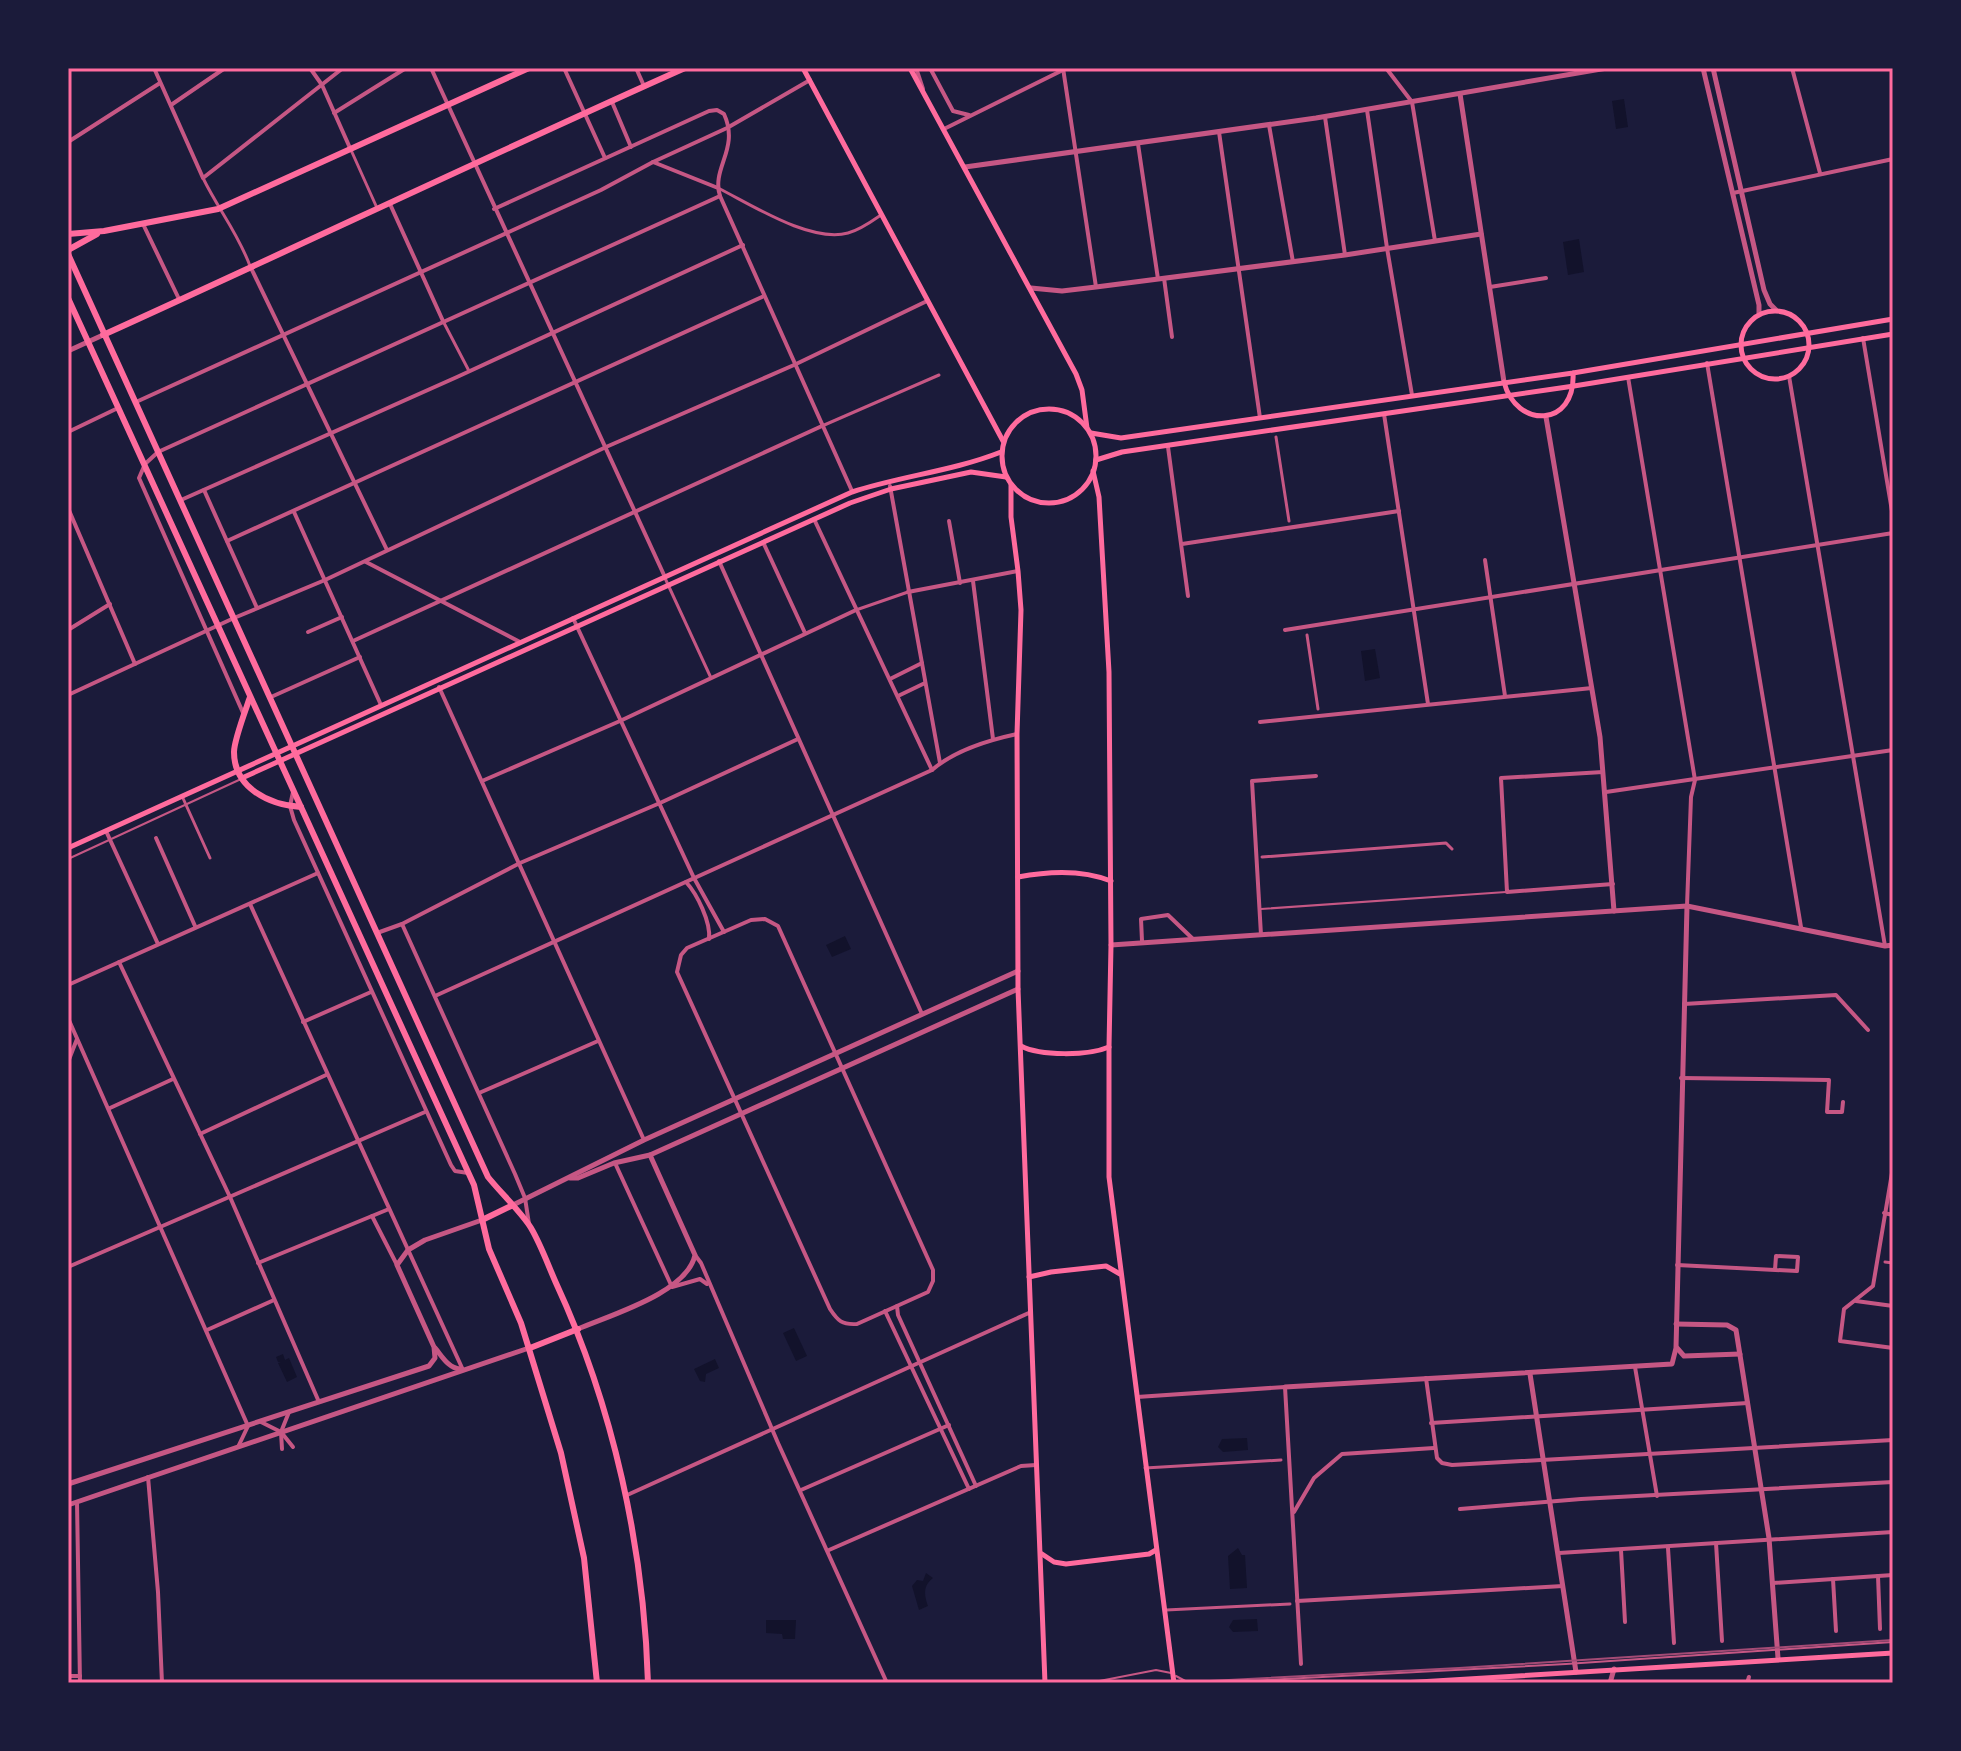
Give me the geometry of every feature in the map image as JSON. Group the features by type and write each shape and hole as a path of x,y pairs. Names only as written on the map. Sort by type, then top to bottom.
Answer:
{"main road":[{"path":"68,234 104,231 218,209 529,68"},
{"path":"103,335 378,210 583,112 685,68"},
{"path":"803,68 1003,441"},
{"path":"913,68 928,102 1031,288 1080,385 1089,431 1096,460 1093,471 1082,489 1058,502 1036,501 1022,495 1011,484 1006,477 1001,452 1008,431 1022,416 1044,409 1063,411 1078,419 1089,431 1121,438 1573,373 1893,319"},
{"path":"104,231 68,252 103,335 488,1177 530,1226 578,1329 612,1439 625,1496 648,1651 648,1683"},
{"path":"68,298 480,1202 489,1249 530,1348 570,1490 584,1558 597,1683"},
{"path":"1776,310 1789,313 1802,323 1809,347 1804,364 1789,376 1775,380 1761,377 1750,369 1740,345 1749,322 1759,314 1776,310"},
{"path":"1096,460 1122,452 1574,386 1893,334"},
{"path":"1504,382 1508,396 1525,412 1546,417 1565,407 1574,386 1573,373"},
{"path":"242,778 439,687 664,575 852,492 888,481 970,465 1001,452"},
{"path":"1093,471 1099,497 1109,672 1109,1177 1174,1683"},
{"path":"68,848 520,642 668,583 814,518 891,489 971,472 1006,477"},
{"path":"1011,484 1011,517 1021,610 1017,734 1018,989 1045,1683"},
{"path":"250,697 234,752 238,770 248,788 266,799 301,807"},
{"path":"1017,878 1041,872 1093,874 1111,881"},
{"path":"1021,1046 1033,1052 1084,1053 1109,1047"},
{"path":"482,1220 511,1206"},
{"path":"1029,1277 1106,1266 1121,1274"},
{"path":"530,1348 578,1329"},
{"path":"1041,1554 1054,1562 1066,1564 1141,1556 1157,1550"},
{"path":"1402,1683 1523,1680 1614,1668 1893,1653"}],"street":[{"path":"154,68 203,178 218,209 229,219 387,550"},
{"path":"171,105 225,68"},
{"path":"310,68 322,85 378,210"},
{"path":"203,178 343,68"},
{"path":"334,113 406,68"},
{"path":"431,68 711,678"},
{"path":"564,68 605,158"},
{"path":"636,68 644,86"},
{"path":"930,68 953,111 971,115"},
{"path":"1386,68 1412,102 1435,241"},
{"path":"965,167 1325,117 1607,68"},
{"path":"1703,68 1759,314"},
{"path":"1713,68 1764,290 1776,310"},
{"path":"1792,68 1820,173"},
{"path":"944,129 1065,69 1096,287"},
{"path":"134,403 601,190 727,128 810,80"},
{"path":"68,142 161,83"},
{"path":"1460,94 1504,382"},
{"path":"612,102 631,147"},
{"path":"494,209 709,111 717,110 724,114 732,136 718,188 720,196 852,492"},
{"path":"1367,110 1412,395"},
{"path":"1325,117 1345,255"},
{"path":"1269,125 1293,262"},
{"path":"1219,132 1260,418"},
{"path":"1138,144 1172,337"},
{"path":"1733,193 1893,159"},
{"path":"653,162 718,188 809,232 832,235 848,233 881,215"},
{"path":"245,717 139,478 145,464 158,452 720,196"},
{"path":"390,204 469,371"},
{"path":"143,224 179,299"},
{"path":"1031,288 1062,291 1238,270 1481,234"},
{"path":"179,500 743,245"},
{"path":"1490,287 1546,278"},
{"path":"227,541 764,296"},
{"path":"68,695 234,618 325,580 606,447 794,365 927,301"},
{"path":"68,351 103,335"},
{"path":"1863,338 1893,517"},
{"path":"1707,363 1801,927"},
{"path":"353,641 635,510 939,375"},
{"path":"1789,376 1885,946"},
{"path":"1137,1397 1672,1364 1676,1348 1681,1078 1691,797 1695,780 1628,377"},
{"path":"68,432 118,408"},
{"path":"1384,413 1428,704"},
{"path":"1546,417 1605,772 1614,911"},
{"path":"1276,437 1289,521"},
{"path":"1168,447 1188,596"},
{"path":"888,481 940,763"},
{"path":"204,490 257,608"},
{"path":"68,508 136,664"},
{"path":"1182,544 1399,511"},
{"path":"294,512 381,705"},
{"path":"814,518 932,770"},
{"path":"949,521 960,583"},
{"path":"1285,630 1893,533"},
{"path":"763,542 805,633"},
{"path":"1485,560 1505,696"},
{"path":"365,561 520,642"},
{"path":"719,561 922,1014"},
{"path":"482,781 620,721 856,610 908,592 1018,571"},
{"path":"973,581 993,739"},
{"path":"68,630 110,604"},
{"path":"308,632 342,617"},
{"path":"575,621 694,878 724,932"},
{"path":"1307,635 1318,709"},
{"path":"270,697 360,657"},
{"path":"890,679 922,663"},
{"path":"898,696 925,683"},
{"path":"439,687 644,1140"},
{"path":"1260,722 1592,688"},
{"path":"435,996 932,770 940,763 993,739 1017,734"},
{"path":"377,933 402,924 520,863 798,739"},
{"path":"921,746 930,744 934,739"},
{"path":"1606,792 1893,750"},
{"path":"1605,772 1501,778 1507,892 1613,884"},
{"path":"1261,935 1252,781 1316,776"},
{"path":"293,790 290,806 425,1112 455,1171 468,1173"},
{"path":"181,795 210,858"},
{"path":"106,831 158,944"},
{"path":"156,838 195,926"},
{"path":"1262,857 1446,843 1452,849"},
{"path":"68,985 318,873"},
{"path":"686,882 710,928 709,939"},
{"path":"250,904 463,1370"},
{"path":"1111,945 1687,906 1885,946 1893,945"},
{"path":"1142,941 1141,919 1168,915 1193,939"},
{"path":"765,919 778,926 933,1270 933,1281 928,1292 857,1324 847,1325 838,1321 830,1309 677,972 681,955 687,948 724,932 751,920 765,919"},
{"path":"402,924 525,1198 530,1226"},
{"path":"119,962 230,1197 319,1402"},
{"path":"511,1206 644,1140 1018,971"},
{"path":"568,1177 578,1178 614,1163 650,1155 1018,989"},
{"path":"303,1022 371,991"},
{"path":"1684,1004 1836,995 1868,1030"},
{"path":"68,1018 248,1426 238,1447"},
{"path":"68,1062 77,1039"},
{"path":"479,1093 598,1041"},
{"path":"200,1134 326,1075"},
{"path":"1681,1078 1829,1080 1827,1112 1842,1112 1843,1102"},
{"path":"110,1108 173,1079"},
{"path":"68,1267 425,1112"},
{"path":"650,1155 887,1683"},
{"path":"614,1163 672,1287"},
{"path":"1893,1167 1873,1286 1844,1309 1840,1341 1893,1348"},
{"path":"258,1263 389,1209"},
{"path":"1884,1213 1893,1215"},
{"path":"68,1484 429,1366 435,1358 434,1347 372,1216"},
{"path":"397,1265 408,1250 436,1236 482,1220"},
{"path":"672,1287 693,1264 695,1255"},
{"path":"1677,1265 1775,1270 1797,1271 1798,1257 1776,1256 1775,1270"},
{"path":"1885,1262 1893,1263"},
{"path":"578,1329 672,1287 700,1279 711,1290"},
{"path":"207,1330 274,1300"},
{"path":"1855,1301 1893,1306"},
{"path":"897,1306 898,1315 976,1486"},
{"path":"885,1311 969,1489"},
{"path":"625,1496 1031,1312"},
{"path":"1676,1324 1727,1325 1736,1330 1763,1490 1778,1658"},
{"path":"434,1347 454,1368 463,1370"},
{"path":"68,1505 530,1348"},
{"path":"1676,1348 1684,1356 1740,1354"},
{"path":"1635,1367 1657,1496"},
{"path":"1530,1374 1576,1672"},
{"path":"1426,1378 1434,1448 1442,1463 1479,1464 1893,1440"},
{"path":"1285,1387 1301,1664"},
{"path":"1431,1423 1749,1403"},
{"path":"282,1449 281,1432 289,1412"},
{"path":"260,1422 281,1432 293,1447"},
{"path":"801,1490 949,1425"},
{"path":"1292,1516 1314,1478 1342,1454 1434,1448"},
{"path":"1145,1468 1281,1460"},
{"path":"829,1550 1021,1466 1037,1465"},
{"path":"148,1477 162,1683"},
{"path":"1460,1509 1893,1482"},
{"path":"77,1502 80,1683"},
{"path":"1559,1553 1893,1532"},
{"path":"1716,1543 1722,1641"},
{"path":"1668,1548 1674,1643"},
{"path":"1621,1550 1625,1622"},
{"path":"1773,1583 1893,1575"},
{"path":"1878,1576 1880,1629"},
{"path":"1833,1579 1836,1631"},
{"path":"1297,1601 1564,1585"},
{"path":"1164,1610 1290,1604"},
{"path":"1610,1683 1614,1668"},
{"path":"68,1676 80,1676"}],"lane":[{"path":"68,859 242,778"},
{"path":"1259,909 1507,892"},
{"path":"1211,1683 1893,1642"},
{"path":"1089,1683 1156,1670 1189,1683"}],"shaded area":[{"path":"1624,99 1628,127 1616,129 1612,101"},
{"path":"1579,239 1584,272 1568,275 1563,242"},
{"path":"1375,649 1380,678 1365,681 1361,651"},
{"path":"845,936 851,949 832,957 826,945"},
{"path":"794,1328 807,1356 796,1361 783,1333"},
{"path":"283,1354 285,1360 289,1358 297,1377 287,1382 278,1363 281,1362 276,1357"},
{"path":"715,1359 719,1368 706,1374 705,1382 700,1381 694,1369"},
{"path":"1247,1438 1248,1450 1223,1452 1218,1447 1222,1439"},
{"path":"1238,1548 1245,1555 1247,1588 1230,1589 1228,1556"},
{"path":"926,1573 933,1578 925,1590 928,1606 919,1610 912,1586 917,1580 923,1581"},
{"path":"1257,1619 1258,1631 1233,1632 1229,1627 1233,1620"},
{"path":"766,1620 796,1620 795,1639 783,1639 782,1634 766,1633"}],"tram line":[{"path":"1171,1683 1893,1640"}]}
